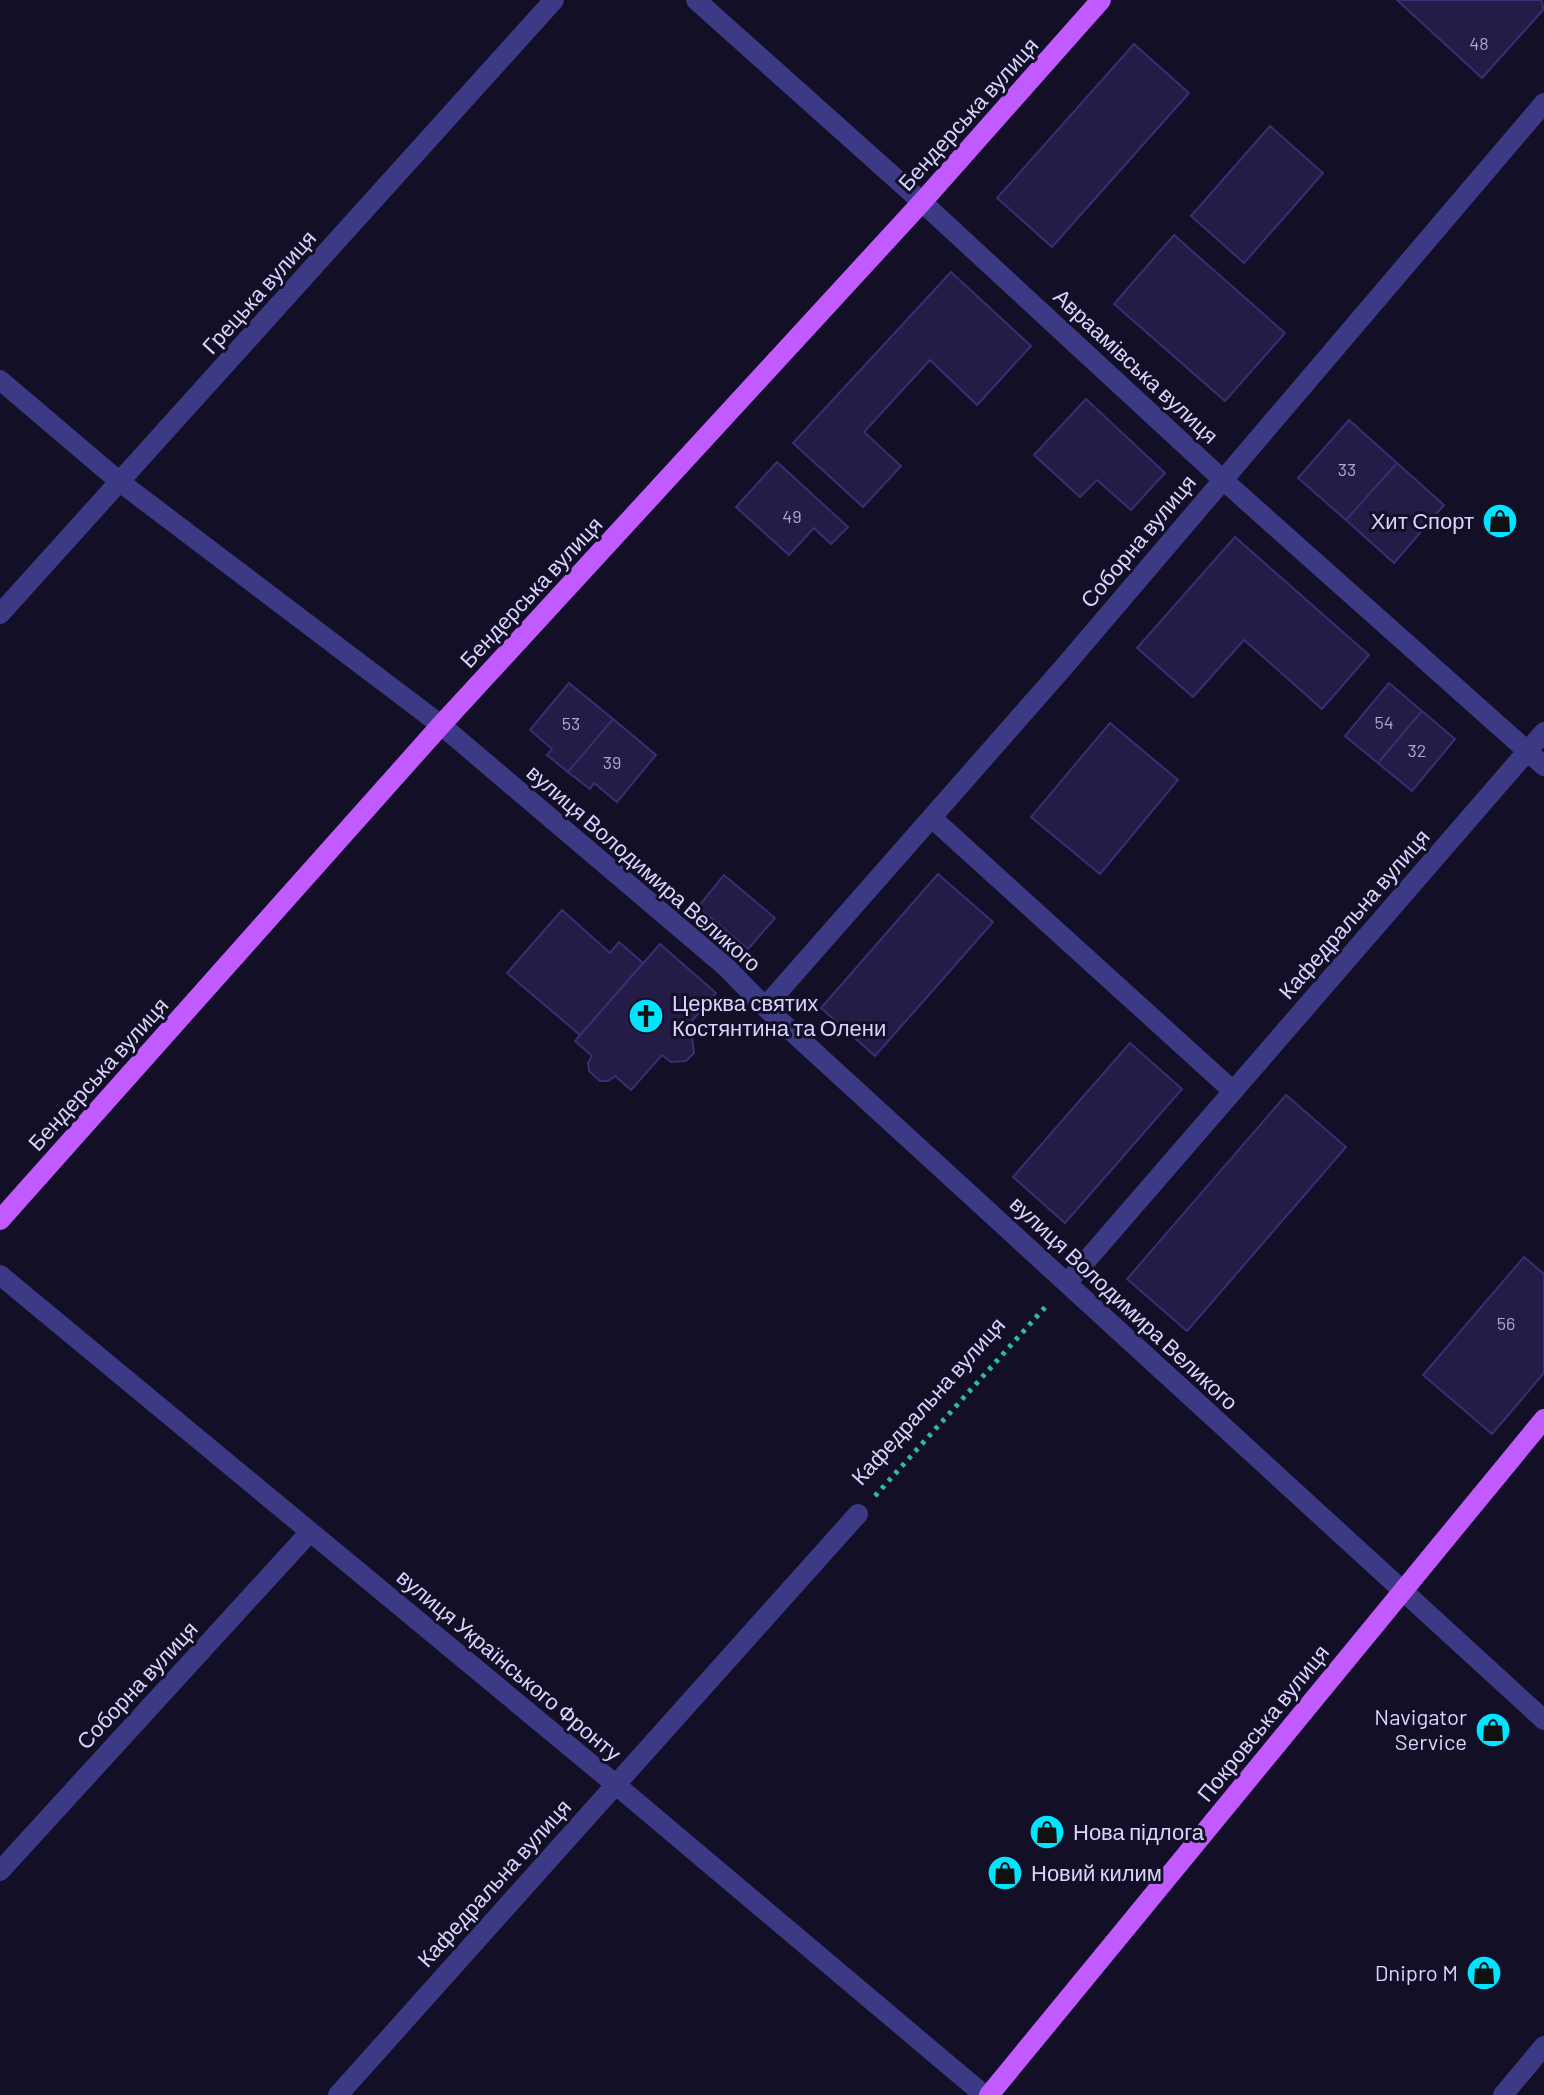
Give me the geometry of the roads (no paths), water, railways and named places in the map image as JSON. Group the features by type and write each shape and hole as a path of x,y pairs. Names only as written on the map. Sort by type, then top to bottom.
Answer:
{"main road":[{"name":"Бендерська вулиця","path":"0,1220 441,725 922,202 1101,0"},
{"name":"Покровська вулиця","path":"987,2095 1544,1419"}],"street":[{"name":"Грецька вулиця","path":"0,614 554,0"},
{"name":"Авраамівська вулиця","path":"696,0 922,202 1222,479 1544,766"},
{"name":"Соборна вулиця","path":"765,1007 932,818 1544,103"},
{"name":"вулиця Володимира Великого","path":"0,380 120,482 441,725 726,967 765,1007 1544,1720"},
{"name":"Кафедральна вулиця","path":"1067,1283 1544,732"},
{"path":"932,818 1233,1091"},
{"name":"вулиця Українського Фронту","path":"0,1275 987,2095"},
{"name":"Кафедральна вулиця","path":"338,2095 858,1514"},
{"name":"Соборна вулиця","path":"0,1871 310,1532"},
{"path":"1503,2095 1544,2046"}],"place":[{"name":"Хит Спорт","path":"1500,521"},
{"name":"Церква святих Костянтина та Олени","path":"646,1016"},
{"name":"Navigator Service","path":"1493,1730"},
{"name":"Нова підлога","path":"1047,1832"},
{"name":"Новий килим","path":"1005,1873"},
{"name":"Dnipro M","path":"1484,1973"}]}
